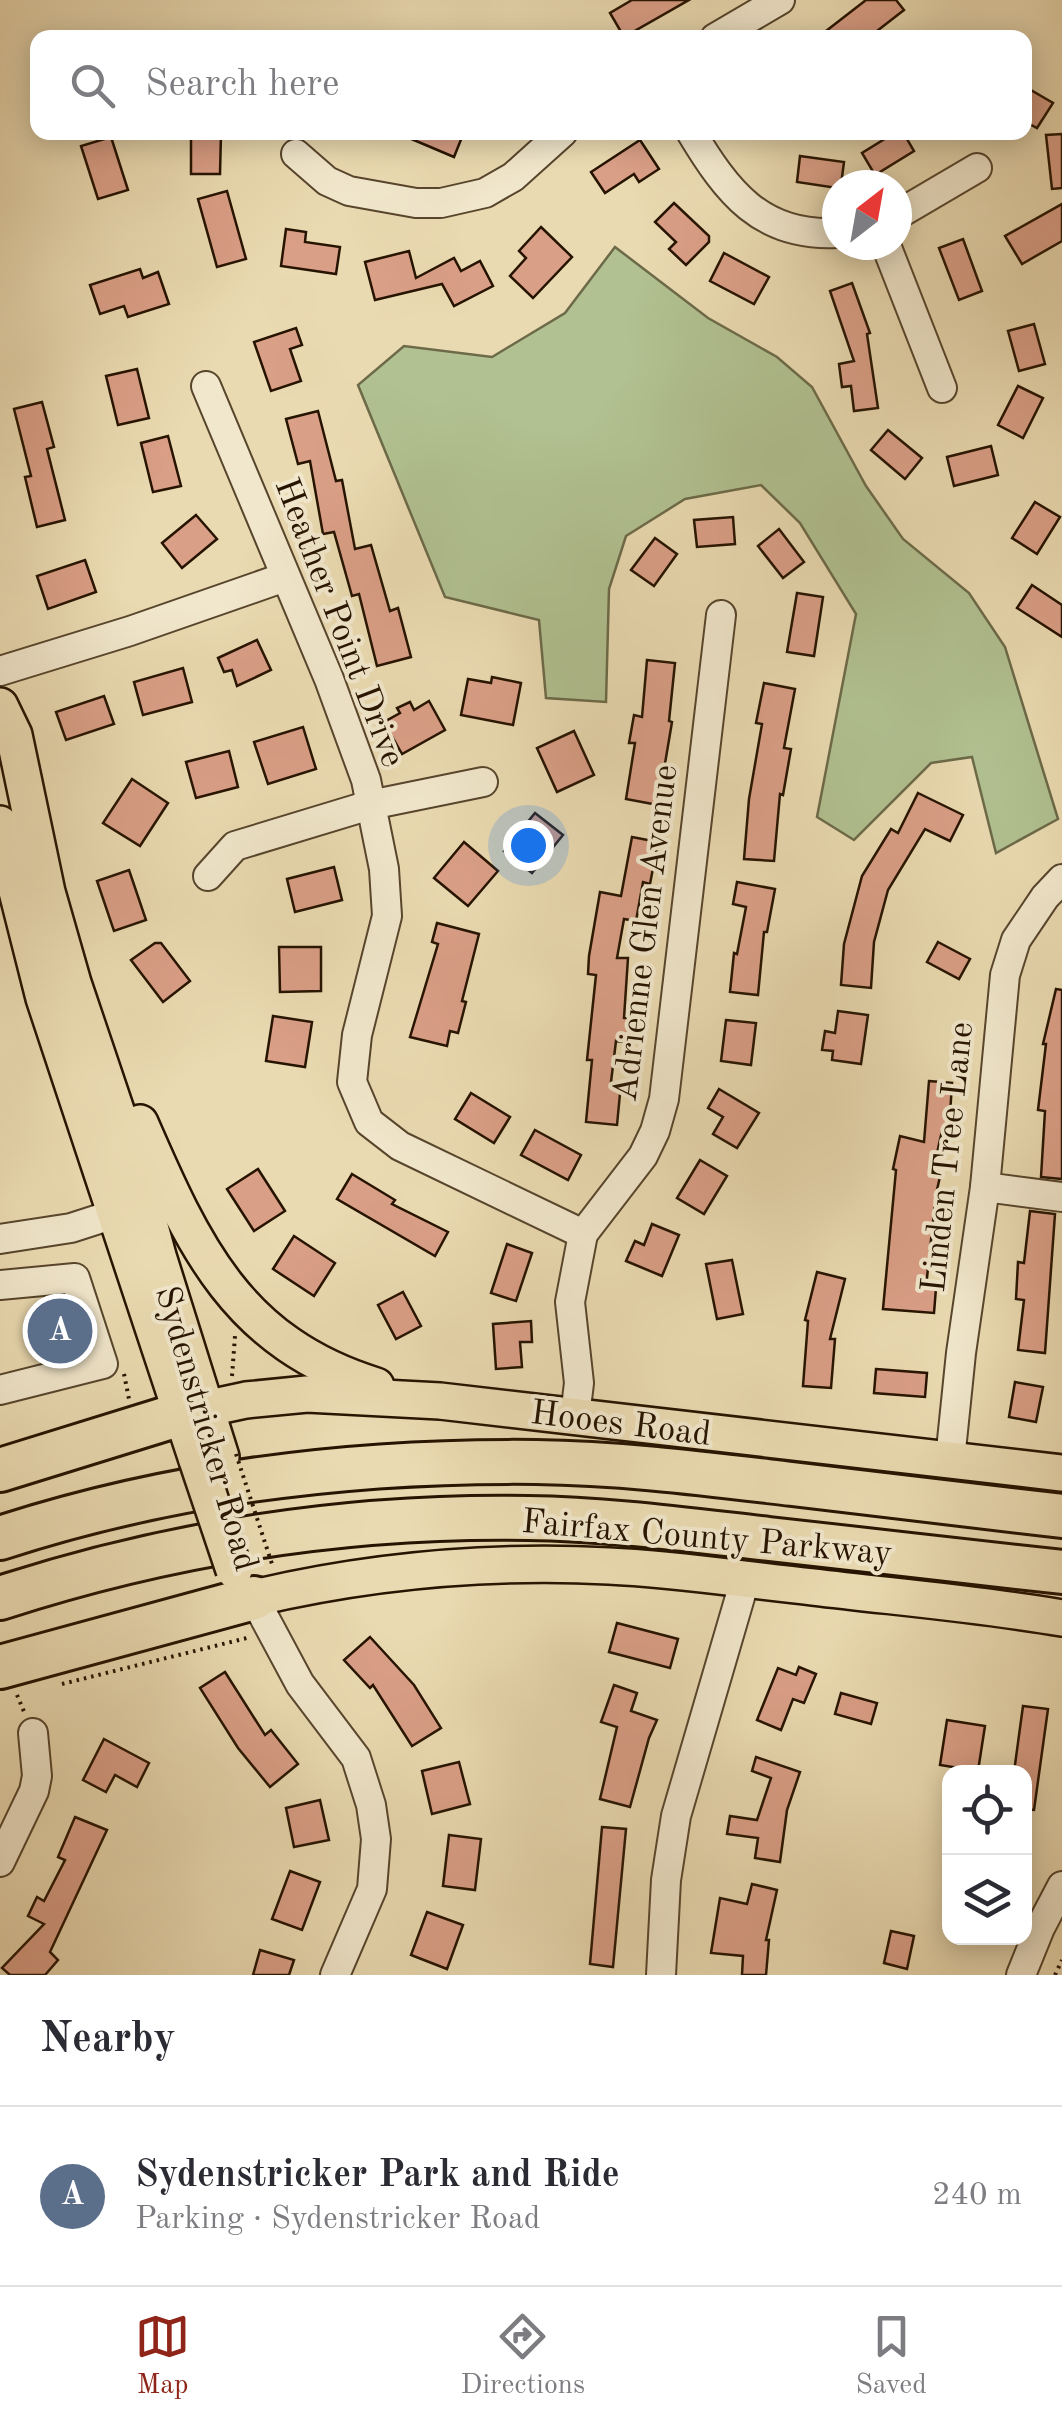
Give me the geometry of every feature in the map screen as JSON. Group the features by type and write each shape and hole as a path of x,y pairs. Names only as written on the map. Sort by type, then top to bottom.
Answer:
{"highway":[{"path":"0,1470 205,1403"},
{"name":"Fairfax County Parkway","path":"0,1538 133,1503 235,1483 324,1470 452,1463 557,1463 688,1472 1062,1516"},
{"name":"Fairfax County Parkway","path":"0,1598 199,1547 318,1528 440,1519 628,1523 1062,1572"},
{"path":"9,1686 254,1587"}],"main road":[{"name":"Sydenstricker Road","path":"0,706 14,735 72,984 130,1152 130,1210"},
{"name":"Sydenstricker Road","path":"0,824 44,998 205,1403 254,1587"},
{"path":"72,984 109,1050 192,1232 233,1296 269,1331 309,1359 358,1380 440,1401"},
{"name":"Hooes Road","path":"205,1403 307,1394 440,1401 1062,1473"},
{"path":"254,1587 508,1566 613,1566 1062,1618"}],"street":[{"path":"729,30 780,0"},
{"path":"296,154 327,181 349,191 441,204 485,193 513,177 554,140"},
{"path":"696,140 735,196 760,216 792,229 822,232"},
{"path":"912,206 978,168"},
{"path":"892,260 942,388"},
{"name":"Heather Point Drive","path":"206,386 366,780 384,869 386,916 357,1035 352,1082 369,1122 400,1146 584,1234"},
{"path":"0,671 285,577"},
{"name":"Adrienne Glen Avenue","path":"575,1416 579,1383 570,1302 584,1234 643,1156 664,1100 721,615"},
{"path":"208,876 235,846 370,805 482,782"},
{"name":"Linden Tree Lane","path":"950,1460 985,1186 1005,975 1016,940 1044,897 1062,879"},
{"path":"985,1186 1062,1197"},
{"path":"0,1239 72,1228 130,1210"},
{"path":"0,1285 75,1278 103,1364 0,1390"},
{"path":"661,1975 666,1880 676,1816 746,1580"},
{"path":"254,1587 300,1684 356,1758 372,1805 376,1839 372,1889 335,1975"},
{"path":"0,1862 34,1792 34,1733"},
{"path":"1021,1975 1054,1926 1062,1886"}],"path":[{"path":"205,1403 233,1372 236,1326"},
{"path":"123,1370 134,1407"},
{"path":"54,1686 254,1587 218,1457"},
{"path":"1055,1975 1062,1960"}],"green space":[{"path":"615,247 708,318 777,357 812,387 866,486 903,539 969,593 1005,647 1058,819 996,853 972,757 931,763 854,840 817,817 856,614 800,523 761,485 685,499 626,536 609,589 606,702 546,698 539,620 445,597 358,385 404,346 492,357 565,313"}],"building":[{"path":"632,0 689,0 636,30 620,30 610,13"},
{"path":"866,0 896,0 904,10 878,30 827,30"},
{"path":"1032,91 1053,103 1037,128 1032,125"},
{"path":"1062,134 1062,188 1052,189 1046,135"},
{"path":"112,140 128,190 98,199 81,146"},
{"path":"191,140 221,140 220,174 191,174"},
{"path":"414,140 461,140 454,157"},
{"path":"640,140 659,169 639,182 634,174 605,193 591,172"},
{"path":"883,140 908,140 914,151 883,170 872,170 862,153"},
{"path":"800,156 844,162 843,170 822,170 822,186 797,182"},
{"path":"227,191 246,259 217,267 198,199"},
{"path":"674,203 709,236 709,242 686,265 669,249 676,242 655,222"},
{"path":"1062,204 1062,241 1022,264 1005,236"},
{"path":"541,227 572,257 533,298 510,276 526,258 519,251"},
{"path":"286,229 306,232 305,242 340,247 336,274 281,266"},
{"path":"963,239 982,291 959,300 939,248"},
{"path":"409,251 416,278 454,258 461,271 480,261 493,286 454,306 442,284 375,300 365,262"},
{"path":"724,253 769,277 754,304 710,281"},
{"path":"140,269 143,278 158,272 169,304 128,317 124,306 100,314 90,285"},
{"path":"852,283 870,333 867,334 878,408 854,411 851,386 842,387 839,364 854,361 830,291"},
{"path":"1034,324 1045,364 1019,371 1008,331"},
{"path":"296,328 302,345 290,349 301,381 271,391 254,342"},
{"path":"137,369 149,418 118,425 106,376"},
{"path":"1018,386 1043,398 1023,438 998,425"},
{"path":"42,402 54,447 47,449 65,520 37,527 25,477 31,476 14,409"},
{"path":"318,411 336,481 342,480 355,549 371,545 390,611 398,608 411,657 377,666 359,594 352,596 334,532 323,534 310,461 298,464 286,419"},
{"path":"888,430 922,458 905,479 871,450"},
{"path":"168,436 181,486 153,492 141,443"},
{"path":"991,446 998,475 954,486 947,457"},
{"path":"1035,502 1060,517 1037,554 1012,538"},
{"path":"196,515 217,539 182,568 162,543"},
{"path":"733,517 735,544 697,547 694,520"},
{"path":"779,529 804,562 783,578 758,546"},
{"path":"655,538 677,554 654,586 631,570"},
{"path":"85,560 96,592 48,609 37,576"},
{"path":"1032,585 1062,605 1062,637 1017,608"},
{"path":"797,593 823,597 814,656 787,652"},
{"path":"257,640 271,670 237,686 232,670 224,672 218,658"},
{"path":"647,660 675,663 669,721 672,722 658,805 626,799 635,743 629,743 634,715 642,717"},
{"path":"183,668 192,702 143,715 134,682"},
{"path":"492,677 521,683 513,725 461,715 468,679 491,683"},
{"path":"764,683 795,689 784,748 791,749 783,795 780,794 774,861 744,859 762,724 756,723"},
{"path":"104,696 114,724 66,740 56,712"},
{"path":"429,701 445,730 402,754 384,722 400,713 397,708 410,702 414,710"},
{"path":"303,727 316,769 268,784 254,742"},
{"path":"574,731 594,775 557,792 537,748"},
{"path":"229,751 238,787 196,798 186,762"},
{"path":"132,779 168,803 140,846 103,823"},
{"path":"918,793 963,815 950,841 925,829 888,890 874,942 871,988 841,985 844,944 862,876 891,829 898,833"},
{"path":"535,813 563,835 532,873 504,851"},
{"path":"632,837 658,842 650,884 643,882 636,921 624,919 617,958 628,958 624,1018 633,1019 629,1043 616,1041 611,1082 621,1083 617,1125 586,1122 592,1060 587,1060 596,975 588,974 589,956 600,892 621,896"},
{"path":"464,842 498,871 468,906 434,878"},
{"path":"334,867 342,900 295,912 287,879"},
{"path":"129,870 146,920 114,931 97,881"},
{"path":"737,882 775,889 764,932 758,995 730,992 734,953 737,954 746,907 733,904"},
{"path":"437,923 479,934 458,1033 450,1031 447,1046 410,1037 438,944 432,942"},
{"path":"938,942 970,959 959,979 927,962"},
{"path":"161,943 190,981 163,1002 131,960"},
{"path":"279,947 321,947 321,991 280,992"},
{"path":"1056,989 1062,990 1062,1179 1041,1177 1045,1111 1038,1110 1043,1044"},
{"path":"838,1011 868,1015 861,1064 832,1060 833,1051 822,1050 825,1031 835,1033"},
{"path":"273,1016 312,1022 305,1067 266,1061"},
{"path":"726,1020 756,1023 751,1065 721,1061"},
{"path":"929,1081 952,1083 949,1131 942,1131 935,1162 943,1164 926,1287 936,1288 934,1313 883,1309 896,1170 893,1169 900,1136 924,1142"},
{"path":"719,1089 759,1113 737,1148 713,1134 723,1117 708,1108"},
{"path":"471,1093 510,1117 494,1143 455,1119"},
{"path":"535,1130 581,1155 568,1180 521,1155"},
{"path":"700,1160 727,1176 704,1214 677,1198"},
{"path":"258,1169 285,1211 254,1231 227,1189"},
{"path":"352,1174 395,1200 392,1204 448,1232 435,1256 337,1199"},
{"path":"1030,1211 1055,1214 1045,1353 1018,1350 1024,1300 1016,1299 1018,1262 1024,1263"},
{"path":"652,1224 679,1235 662,1276 626,1261 635,1241 644,1245"},
{"path":"294,1236 335,1263 314,1296 273,1269"},
{"path":"507,1244 532,1253 516,1301 491,1293"},
{"path":"732,1260 743,1314 717,1319 706,1264"},
{"path":"817,1272 845,1279 830,1339 835,1339 831,1388 803,1386 808,1321 805,1320"},
{"path":"403,1292 421,1326 396,1339 378,1305"},
{"path":"531,1321 532,1342 520,1342 522,1367 496,1369 493,1324"},
{"path":"876,1369 927,1373 925,1397 874,1393"},
{"path":"1015,1382 1043,1387 1036,1422 1009,1417"},
{"path":"617,1623 678,1639 670,1668 609,1652"},
{"path":"370,1637 414,1685 441,1728 412,1746 373,1685 370,1688 344,1660"},
{"path":"799,1667 816,1674 804,1703 793,1699 781,1730 757,1720 778,1668 796,1675"},
{"path":"225,1672 265,1735 271,1730 298,1764 270,1787 238,1748 200,1688"},
{"path":"614,1685 637,1693 631,1711 657,1720 630,1807 600,1799 617,1727 601,1722"},
{"path":"841,1693 877,1703 871,1724 835,1714"},
{"path":"1023,1706 1048,1709 1034,1810 1032,1765 1015,1765"},
{"path":"947,1720 985,1726 979,1765 940,1765"},
{"path":"104,1739 149,1763 137,1787 115,1775 106,1792 83,1780"},
{"path":"756,1757 800,1772 787,1810 780,1862 755,1858 758,1838 727,1834 730,1816 757,1820 771,1778 752,1771"},
{"path":"459,1762 470,1804 432,1814 422,1771"},
{"path":"320,1800 329,1840 294,1847 286,1808"},
{"path":"75,1817 107,1830 50,1952 58,1960 45,1975 10,1975 2,1968 44,1924 28,1916 37,1897 44,1901 65,1860 58,1857"},
{"path":"602,1827 626,1829 613,1967 590,1964"},
{"path":"449,1835 481,1839 475,1890 443,1886"},
{"path":"290,1871 320,1882 302,1930 272,1919"},
{"path":"752,1884 777,1890 766,1940 766,1975 742,1975 743,1956 711,1953 720,1898 747,1904"},
{"path":"427,1912 463,1925 447,1969 411,1955"},
{"path":"891,1931 914,1936 907,1969 884,1963"},
{"path":"260,1950 294,1960 289,1975 253,1975"}],"place":[{"name":"Sydenstricker Park and Ride","path":"60,1331"}]}
